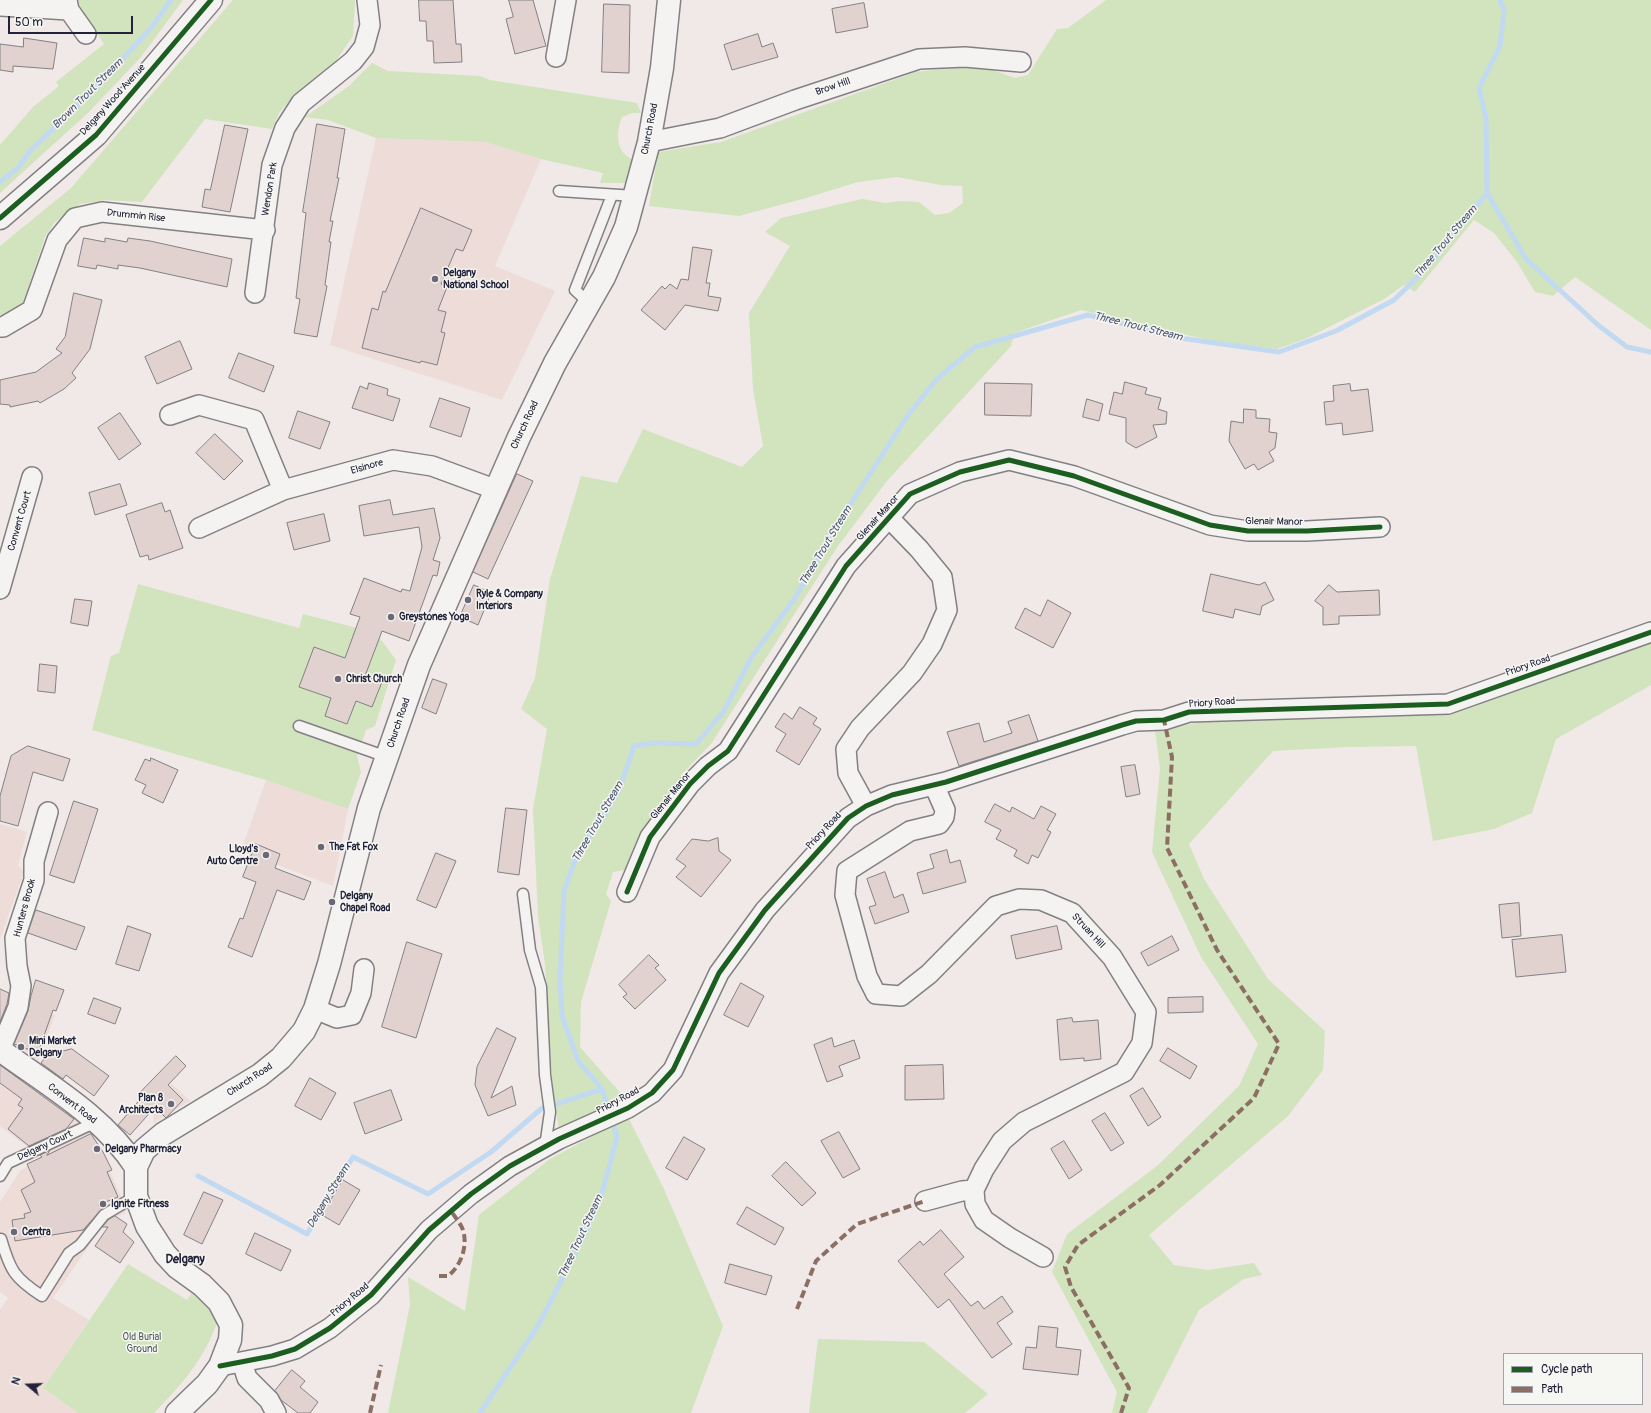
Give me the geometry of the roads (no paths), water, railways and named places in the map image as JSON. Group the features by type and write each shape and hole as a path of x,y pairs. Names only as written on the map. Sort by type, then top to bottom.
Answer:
{"main road":[{"name":"Delgany Wood Avenue","path":"0,218 96,135 211,0"},
{"name":"Church Road","path":"177,1413 207,1384 220,1366 230,1340 231,1325 227,1315 215,1298 177,1267 165,1254 147,1226 136,1196 136,1167 144,1150 163,1134 260,1075 281,1058 304,1031 315,1009 329,964 369,808 419,665 519,437 552,370 604,277 626,227 649,142 662,68 669,0"},
{"name":"Convent Road","path":"0,1050 85,1111 123,1148 136,1167"}],"street":[{"name":"Wendon Park","path":"255,293 265,230 272,165 285,128 301,103 353,61 364,47 370,25 367,0"},
{"path":"556,57 566,0"},
{"path":"0,6 68,5 86,34"},
{"name":"Brow Hill","path":"649,142 720,128 795,100 919,59 965,57 1021,62"},
{"name":"Drummin Rise","path":"0,327 32,310 58,240 75,218 102,212 265,230"},
{"path":"170,415 199,406 254,420 283,490"},
{"name":"Elsinore","path":"199,528 283,490 393,460 432,466 497,490"},
{"name":"Glenair Manor","path":"627,892 650,837 690,784 708,766 728,751 846,566 910,494 960,472 1009,460 1074,476 1210,525 1248,532 1307,531 1380,527"},
{"name":"Convent Court","path":"0,589 32,477"},
{"name":"Glenair Manor","path":"866,806 848,773 846,749 860,728 912,673 932,644 946,610 942,577 919,549 890,518"},
{"name":"Priory Road","path":"220,1366 272,1356 295,1349 330,1328 371,1295 429,1230 471,1194 510,1166 628,1108 652,1093 673,1070 719,973 765,910 848,818 866,806 892,795 934,785 1136,721 1164,720 1189,712 1448,704 1651,632"},
{"name":"Struan Hill","path":"934,785 945,810 944,817 939,824 910,831 847,871 845,895 867,976 876,994 901,996 929,974 996,906 1019,900 1041,900 1072,912 1112,957 1146,1012 1142,1043 1124,1072 1024,1122 1002,1141 984,1168 974,1190"},
{"name":"Hunters Brook","path":"0,1050 18,1007 21,986 17,966 15,938 34,880 34,861 48,812"},
{"path":"315,1009 337,1018 352,1015 362,993 364,968"},
{"path":"925,1201 962,1191 974,1190 975,1204 984,1220 1010,1238 1043,1257"},
{"path":"242,1362 247,1378 269,1400 276,1413"}],"lane":[{"path":"559,191 635,196"},
{"path":"589,303 575,290 612,194"},
{"path":"300,726 387,757"},
{"path":"523,894 530,950 541,987 545,1075 550,1112 546,1147"},
{"name":"Delgany Court","path":"0,1176 8,1163 96,1122"},
{"path":"1,1240 8,1260 17,1276 23,1284 42,1296 69,1253 80,1245 104,1215 136,1196"}],"waterway":[{"name":"Brown Trout Stream","path":"0,182 18,168 30,151 97,87 151,28 171,0"},
{"name":"Three Trout Stream","path":"480,1413 538,1326 584,1236 601,1197 617,1137 602,1089 578,1061 562,1016 560,981 564,891 577,855 604,816 620,788 634,746 654,743 696,744 724,711 751,658 795,598 833,531 908,415 937,379 975,347 1088,315 1180,338 1279,352 1336,331 1394,300 1422,273 1487,193 1486,118 1479,88 1500,46 1504,10 1500,0"},
{"path":"1487,193 1526,259 1598,325 1627,347 1651,352"},
{"name":"Delgany Stream","path":"198,1176 307,1234 353,1157 428,1194 491,1152 541,1109 602,1089"}],"place":[{"name":"Delgany National School","path":"435,279"},
{"name":"Ryle & Company Interiors","path":"468,600"},
{"name":"Greystones Yoga","path":"391,617"},
{"name":"Christ Church","path":"338,679"},
{"name":"The Fat Fox","path":"321,847"},
{"name":"Lloyd's Auto Centre","path":"266,855"},
{"name":"Delgany Chapel Road","path":"332,902"},
{"name":"Mini Market Delgany","path":"21,1047"},
{"name":"Plan 8 Architects","path":"171,1104"},
{"name":"Delgany Pharmacy","path":"97,1149"},
{"name":"Ignite Fitness","path":"103,1204"},
{"name":"Centra","path":"14,1232"}],"district":[{"name":"Delgany","path":"185,1260"}],"park label":[{"name":"Old Burial Ground","path":"142,1342"}]}
